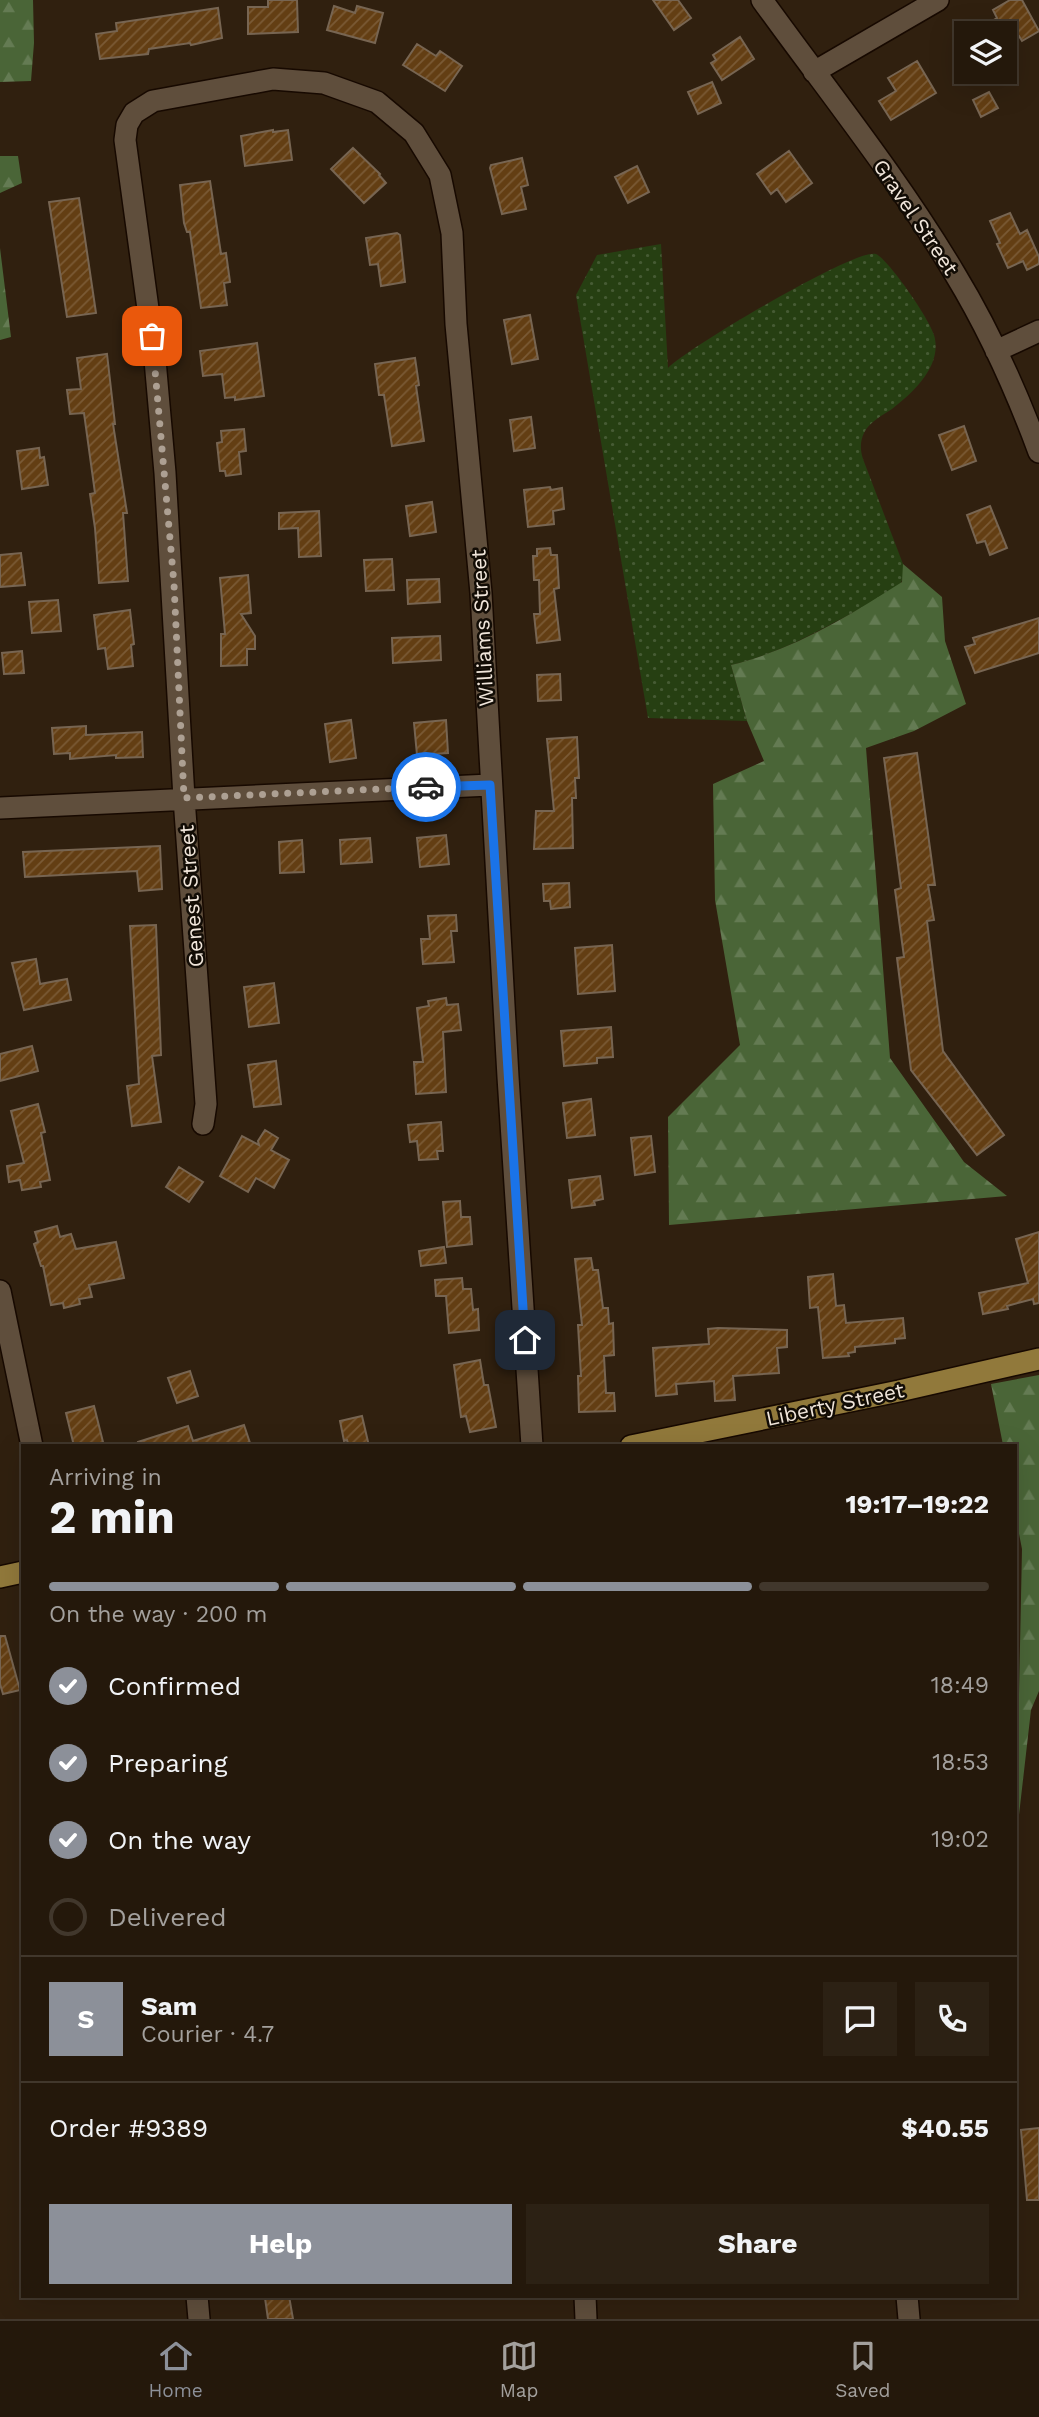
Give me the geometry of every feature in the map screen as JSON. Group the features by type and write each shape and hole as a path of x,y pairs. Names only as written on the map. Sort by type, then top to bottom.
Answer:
{"main road":[{"name":"Liberty Street","path":"641,1444 1039,1359"},
{"path":"0,1577 21,1572"}],"street":[{"name":"Gravel Street","path":"762,0 933,239 971,302 996,351 1039,452"},
{"path":"814,72 938,0"},
{"name":"Williams Street","path":"127,125 134,113 153,101 169,97 273,79 324,83 377,102 414,133 440,175 452,233 456,324 481,593 490,785 532,1444"},
{"name":"Genest Street","path":"127,125 125,140 155,360 174,584 184,798 206,1104 203,1124"},
{"path":"996,351 1039,331"},
{"path":"0,807 490,785"},
{"path":"0,1291 32,1444"},
{"path":"197,2298 199,2319"},
{"path":"584,2298 586,2319"},
{"path":"907,2298 909,2319"}],"green space":[{"path":"0,0 33,0 31,81 0,82"},
{"path":"0,156 18,156 22,183 0,193"},
{"path":"661,244 668,368 705,341 772,301 838,266 862,256 876,254 890,267 925,317 936,346 925,377 892,409 869,425 861,442 863,459 903,564 904,575 899,588 796,642 731,665 747,721 648,718 576,295 597,255"},
{"path":"0,248 11,337 0,340"},
{"path":"903,564 942,597 945,641 966,704 914,731 866,748 890,1058 964,1162 1007,1196 669,1225 668,1117 740,1045 715,900 713,784 764,761 747,721 731,665 754,659 798,641 862,607 902,582"},
{"path":"1039,1375 1039,1691 1031,1710 1017,1832 1022,1549 1017,1523 1017,1444 1003,1444 991,1384"}],"building":[{"path":"268,0 297,0 298,32 248,34 248,7 268,7"},
{"path":"653,0 678,0 691,18 674,30"},
{"path":"1010,0 1022,0 1039,31 1022,41 1019,36 1017,37 1017,21 992,21 997,18 993,10"},
{"path":"334,6 355,13 357,6 383,13 375,43 327,30"},
{"path":"218,8 222,38 191,45 149,49 148,54 100,59 96,34 117,31 116,23"},
{"path":"740,37 754,59 722,80 711,63 716,60 713,55"},
{"path":"417,44 436,56 440,51 462,66 445,91 403,65"},
{"path":"917,61 936,93 891,120 879,101 896,91 888,78"},
{"path":"712,82 721,103 698,114 688,92"},
{"path":"989,92 998,108 981,117 973,100"},
{"path":"288,130 292,160 245,166 241,136"},
{"path":"353,148 386,183 364,203 331,169"},
{"path":"789,151 812,183 786,202 777,189 771,194 757,174"},
{"path":"522,158 528,185 521,187 526,209 502,214 491,165"},
{"path":"637,166 649,192 628,203 615,177"},
{"path":"210,181 221,254 226,253 230,282 224,283 227,305 201,308 190,232 187,232 184,223 180,185"},
{"path":"79,198 96,313 67,317 49,202"},
{"path":"1010,213 1020,234 1027,230 1039,257 1039,264 1027,270 1023,261 1008,268 990,221"},
{"path":"397,233 400,235 405,282 381,286 378,264 370,265 366,238"},
{"path":"530,315 538,359 512,364 504,320"},
{"path":"257,343 264,396 235,400 235,397 225,398 222,374 203,376 200,351"},
{"path":"107,354 113,424 127,513 123,513 128,581 99,583 90,494 95,493 84,413 70,414 67,390 81,389 77,358"},
{"path":"415,358 424,441 392,446 384,395 379,395 375,364"},
{"path":"531,417 535,448 514,451 510,420"},
{"path":"964,426 976,461 952,470 939,435"},
{"path":"244,429 246,451 239,452 241,474 226,476 225,471 220,471 217,443 222,442 221,431"},
{"path":"39,448 40,458 44,457 48,485 22,489 17,451"},
{"path":"550,487 551,490 562,488 564,509 553,511 554,524 528,527 524,490"},
{"path":"432,502 436,532 410,536 406,506"},
{"path":"990,506 1007,548 990,555 985,541 977,543 967,515"},
{"path":"319,511 321,556 299,557 298,528 279,529 279,513"},
{"path":"550,548 551,555 557,555 559,588 554,589 560,640 537,643 534,614 540,614 539,580 534,580 533,556 537,556 537,549"},
{"path":"21,553 25,585 0,587 0,555"},
{"path":"392,559 394,590 366,591 364,560"},
{"path":"248,575 251,613 241,614 255,636 255,649 247,649 247,665 221,666 221,634 225,634 220,578"},
{"path":"439,579 440,602 408,604 407,580"},
{"path":"58,600 61,631 32,633 29,602"},
{"path":"130,610 134,644 131,645 133,666 108,669 105,648 98,649 94,615"},
{"path":"1039,618 1039,653 975,673 965,647 975,644 973,638"},
{"path":"440,636 441,660 393,663 392,638"},
{"path":"22,651 24,673 4,674 2,653"},
{"path":"560,674 561,700 538,701 537,675"},
{"path":"351,720 356,758 330,762 325,724"},
{"path":"446,720 448,753 417,755 414,723"},
{"path":"86,726 86,735 142,732 143,757 116,758 116,755 70,759 70,753 54,754 52,728"},
{"path":"577,737 579,778 575,778 576,798 572,798 573,848 534,849 536,811 554,811 547,739"},
{"path":"917,753 935,885 928,885 934,920 927,921 943,1051 1004,1135 977,1155 911,1070 897,958 904,957 895,890 901,888 884,758"},
{"path":"446,835 449,864 420,867 417,838"},
{"path":"370,838 372,862 341,864 340,840"},
{"path":"302,840 304,872 280,873 279,842"},
{"path":"160,846 162,889 139,891 137,871 25,877 23,852"},
{"path":"569,883 570,907 551,909 550,901 544,901 543,884"},
{"path":"456,915 457,931 451,931 454,962 423,964 421,939 430,939 428,916"},
{"path":"156,925 161,1055 152,1056 161,1122 132,1126 127,1086 139,1084 130,926"},
{"path":"612,945 615,991 578,994 575,948"},
{"path":"36,959 40,984 67,979 71,1000 24,1010 12,963"},
{"path":"274,983 279,1023 249,1027 244,987"},
{"path":"446,998 447,1005 458,1004 461,1030 443,1032 446,1092 416,1094 414,1062 423,1062 417,1008 429,1006 428,1001"},
{"path":"611,1027 613,1057 597,1058 597,1063 564,1066 561,1031"},
{"path":"32,1046 38,1071 0,1081 0,1054"},
{"path":"276,1061 281,1104 254,1107 248,1065"},
{"path":"591,1099 595,1135 567,1138 563,1103"},
{"path":"38,1104 45,1132 41,1133 50,1180 40,1182 41,1187 22,1190 20,1180 9,1182 7,1166 24,1163 11,1111"},
{"path":"441,1122 443,1151 437,1151 438,1159 419,1160 417,1141 410,1142 408,1125"},
{"path":"265,1130 278,1138 271,1150 289,1160 274,1188 256,1178 248,1192 220,1176 242,1136 259,1145 258,1141"},
{"path":"651,1136 655,1172 635,1175 631,1138"},
{"path":"179,1167 203,1182 189,1202 166,1187"},
{"path":"600,1176 603,1199 594,1201 595,1205 572,1208 569,1180"},
{"path":"460,1201 461,1217 470,1217 472,1244 447,1247 443,1202"},
{"path":"57,1226 60,1237 71,1234 76,1249 116,1242 124,1278 89,1285 92,1297 79,1299 80,1304 64,1308 63,1303 51,1305 43,1266 34,1244 38,1242 35,1232"},
{"path":"1039,1232 1039,1303 1034,1304 1033,1299 1007,1306 1008,1309 983,1314 979,1293 1028,1283 1016,1239"},
{"path":"444,1247 446,1263 421,1266 419,1251"},
{"path":"591,1258 593,1270 598,1270 603,1308 608,1308 609,1324 613,1323 614,1355 604,1356 606,1393 614,1393 615,1411 579,1412 578,1376 581,1376 578,1325 582,1325 575,1259"},
{"path":"833,1274 836,1306 844,1305 846,1323 903,1318 905,1338 895,1339 895,1343 855,1347 855,1352 848,1353 849,1356 823,1358 818,1307 810,1308 808,1277"},
{"path":"462,1278 463,1289 471,1289 473,1310 478,1309 479,1330 449,1333 446,1296 436,1296 435,1280"},
{"path":"708,1329 787,1330 787,1347 777,1348 779,1373 733,1376 735,1400 715,1401 714,1381 676,1384 677,1394 656,1396 653,1348 709,1344"},
{"path":"480,1360 496,1427 470,1432 466,1416 461,1417 454,1365"},
{"path":"190,1371 198,1396 177,1403 168,1378"},
{"path":"94,1406 104,1444 74,1444 66,1413"},
{"path":"362,1416 369,1444 348,1444 347,1440 344,1441 340,1421"},
{"path":"244,1425 250,1444 138,1442 188,1426 193,1441"},
{"path":"0,1636 5,1636 20,1690 3,1694 0,1684"},
{"path":"1039,2128 1039,2200 1027,2200 1021,2130"},
{"path":"265,2298 289,2298 293,2319 268,2319"}],"way so far":[{"path":"152,336 174,584 184,798 426,787"}],"route":[{"path":"426,787 490,785 525,1340"}]}
